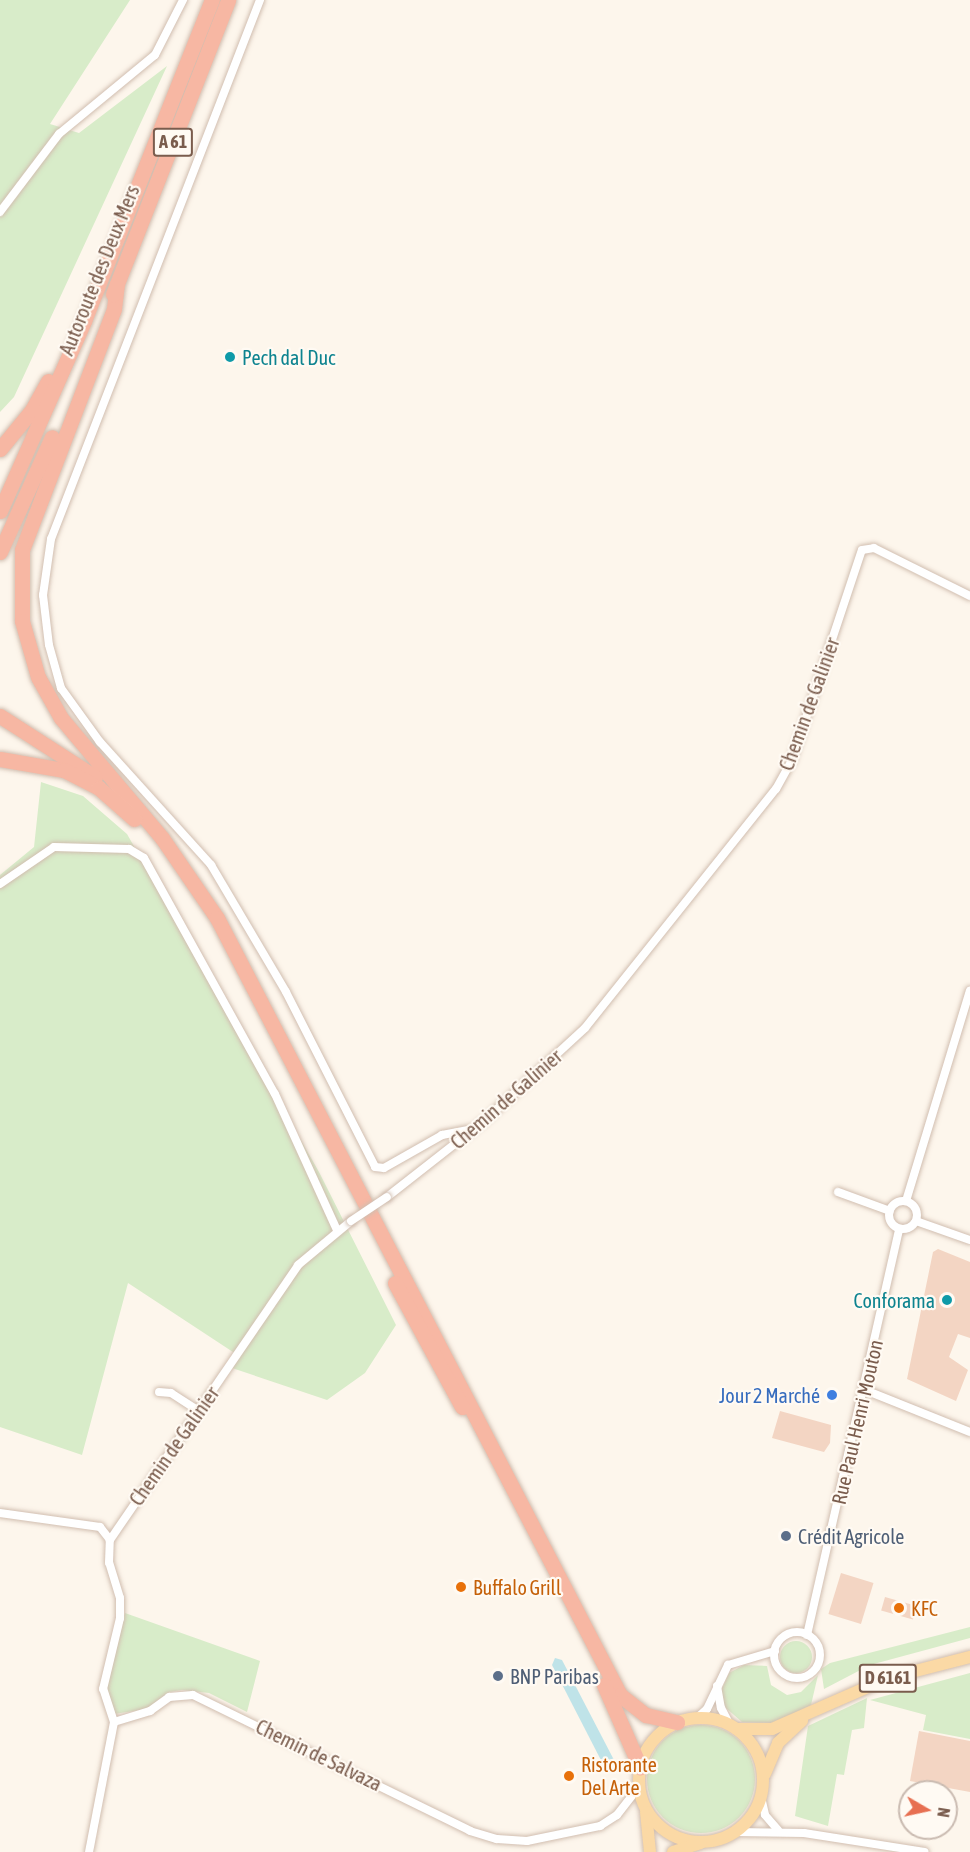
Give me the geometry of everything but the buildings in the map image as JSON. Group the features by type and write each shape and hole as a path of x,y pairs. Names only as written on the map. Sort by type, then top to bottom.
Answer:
{"highway":[{"name":"Autoroute des Deux Mers","path":"0,511 84,321 212,0"},
{"name":"Autoroute des Deux Mers","path":"0,552 117,284 228,0"},
{"path":"117,284 114,309 27,532 20,566 21,604 32,659 47,696 200,904 236,969 601,1679 640,1767"},
{"path":"0,449 32,410 69,338 84,321"},
{"path":"0,707 53,738 133,811"},
{"path":"0,716 83,768 117,795 189,872 217,918 620,1695 646,1715 677,1722"},
{"path":"0,759 64,770 99,788 133,811"}],"main road":[{"name":"D 6161","path":"734,1727 772,1729 888,1678 970,1657"},
{"name":"D 6161","path":"763,1778 778,1743 812,1713"},
{"path":"650,1852 645,1808 639,1787 640,1767 653,1740 677,1722 697,1718 734,1727 756,1750 763,1778 761,1797 751,1817 735,1832 673,1852"},
{"path":"645,1808 675,1837 703,1843"}],"street":[{"path":"0,212 59,134 155,55 183,0"},
{"path":"260,0 51,539 43,595 49,645 61,687 100,742 186,834 222,882 286,992 375,1167 384,1168 442,1135 473,1129"},
{"name":"Chemin de Galinier","path":"110,1540 298,1265 337,1230 387,1197 473,1129 585,1028 776,789 792,760 862,550 874,548 970,596"},
{"path":"0,884 54,847 129,849 144,858 275,1094 337,1230"},
{"path":"838,1192 890,1211 906,1202 970,990"},
{"path":"906,1202 916,1211 916,1221"},
{"path":"890,1211 891,1222 899,1229 916,1221 970,1240"},
{"name":"Rue Paul Henri Mouton","path":"805,1634 865,1390 899,1229"},
{"path":"865,1390 970,1432"},
{"path":"159,1392 171,1393 199,1412"},
{"path":"0,1513 100,1527 110,1540 109,1563 120,1598 120,1618 103,1689 114,1722 89,1852"},
{"path":"697,1718 707,1709 717,1682 728,1665 761,1658 775,1651 784,1637 805,1634 820,1653 811,1674 792,1678 776,1664 761,1658"},
{"path":"775,1651 776,1664"},
{"path":"717,1682 721,1708 734,1727"},
{"name":"Chemin de Salvaza","path":"114,1722 150,1711 169,1697 193,1695 470,1831 517,1841 600,1826 617,1815 639,1787"},
{"path":"761,1797 765,1815 778,1830"},
{"path":"735,1832 789,1831 925,1852"}],"green space":[{"path":"0,0 130,0 50,124 79,133 167,66 14,397 0,412"},
{"path":"41,782 83,796 127,834 319,1172 396,1325 365,1373 327,1400 232,1368 236,1354 128,1283 82,1455 0,1427 0,875 34,847"},
{"path":"125,1613 260,1661 247,1712 209,1693 182,1690 169,1692 147,1709 114,1714 106,1692"},
{"path":"970,1627 970,1638 870,1665 824,1689 821,1669 830,1663"},
{"path":"796,1641 808,1645 812,1657 808,1669 796,1673 784,1669 780,1657 784,1645"},
{"path":"744,1665 767,1666 771,1685 787,1695 801,1692 818,1675 811,1705 775,1723 742,1722 726,1708 720,1693 729,1673"},
{"path":"970,1673 970,1739 923,1730 926,1715 870,1700"},
{"path":"867,1698 864,1728 852,1730 844,1775 837,1774 828,1826 795,1816 808,1726"},
{"path":"701,1725 722,1729 739,1741 751,1758 755,1779 751,1800 739,1817 722,1829 701,1833 680,1829 663,1817 651,1800 647,1779 651,1758 663,1741 680,1729"}],"water":[{"path":"555,1658 562,1660 614,1760 612,1767 605,1768 552,1665"}],"place":[{"name":"Pech dal Duc","path":"230,357"},
{"name":"Conforama","path":"947,1300"},
{"name":"Jour 2 Marché","path":"832,1395"},
{"name":"Crédit Agricole","path":"786,1536"},
{"name":"Buffalo Grill","path":"461,1587"},
{"name":"KFC","path":"899,1608"},
{"name":"BNP Paribas","path":"498,1676"},
{"name":"Ristorante Del Arte","path":"569,1776"}]}
